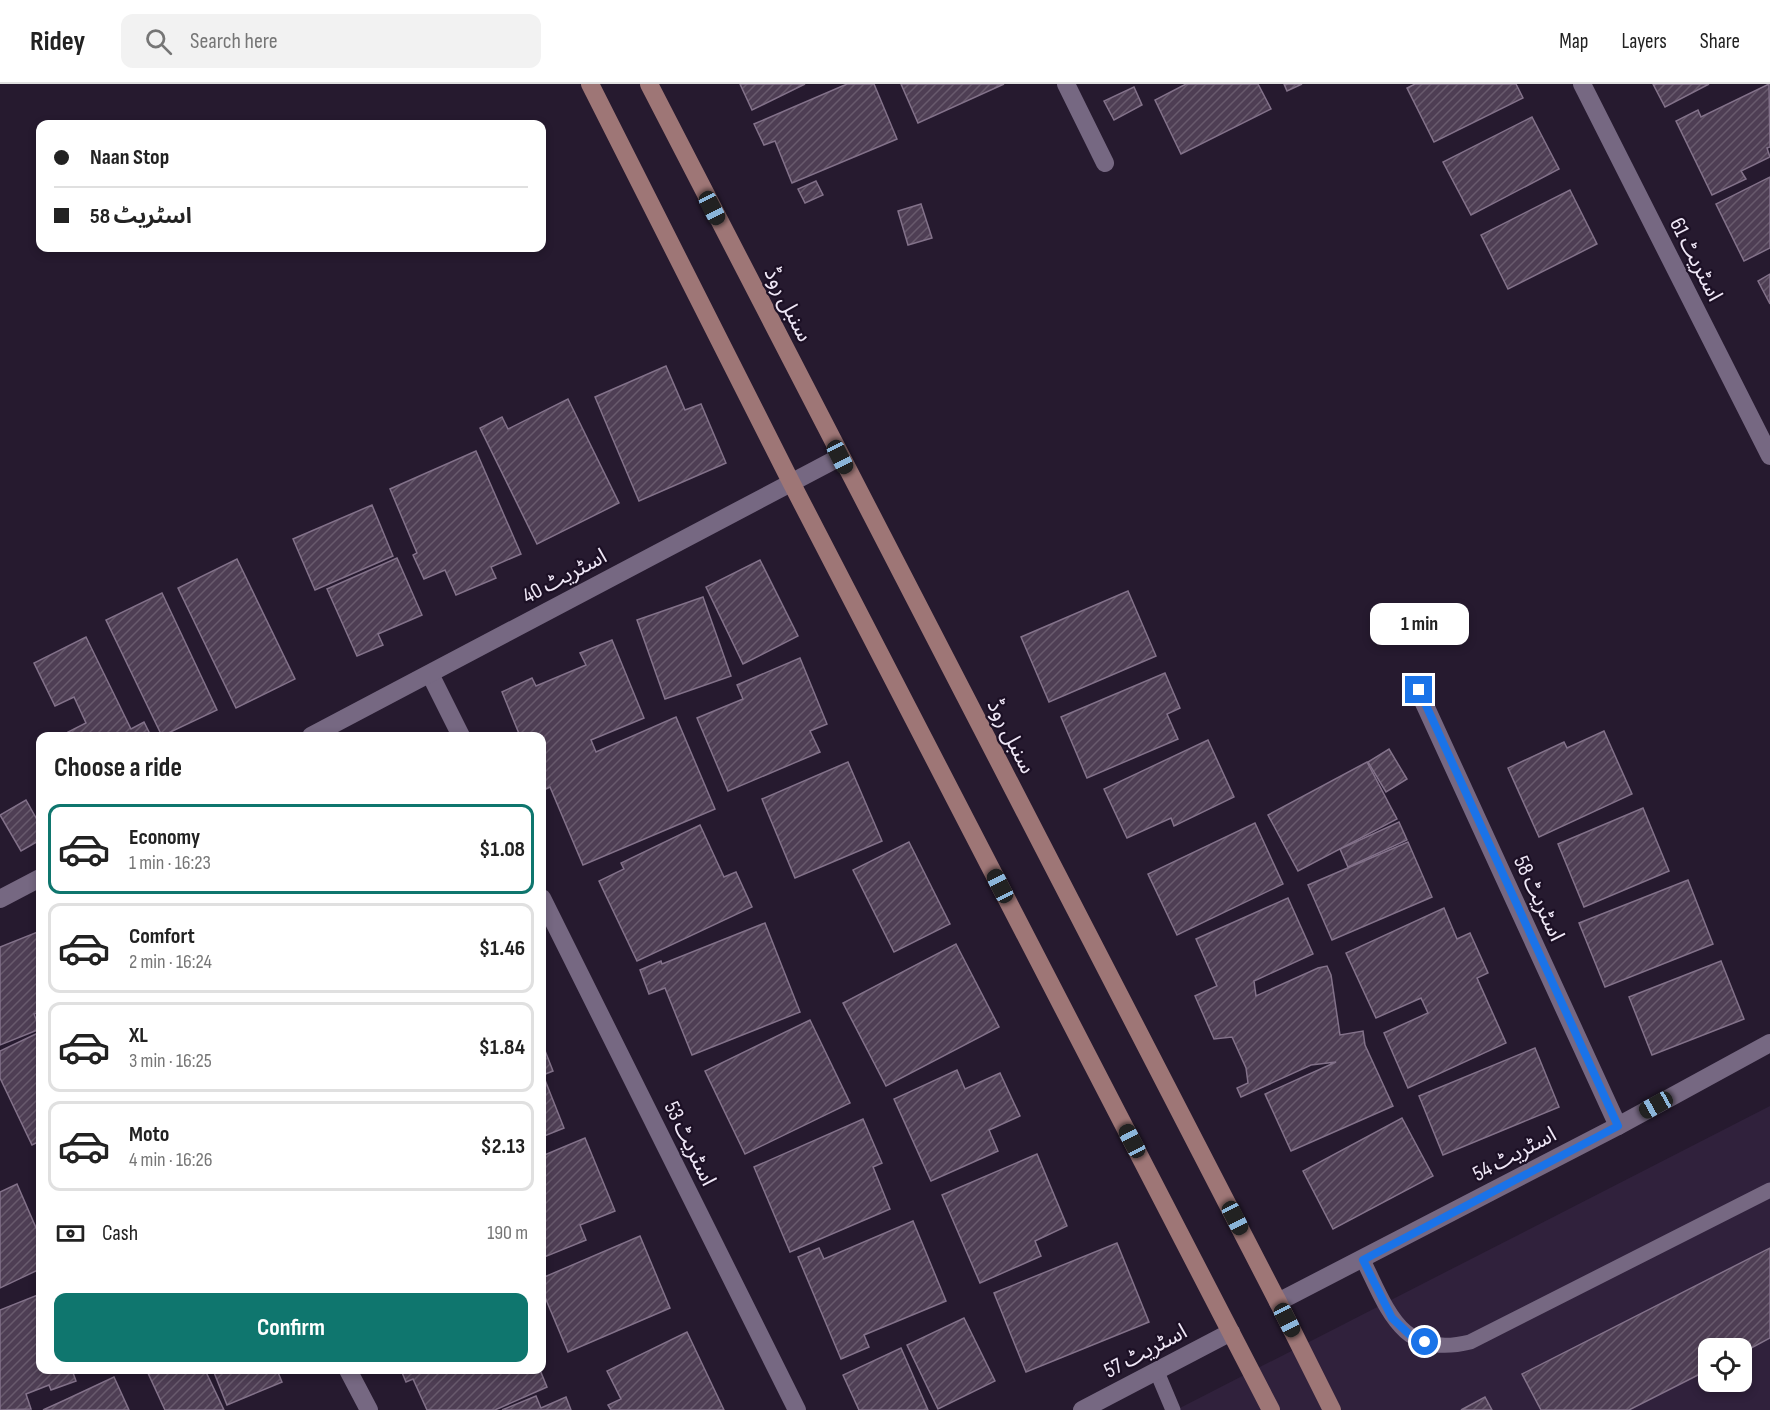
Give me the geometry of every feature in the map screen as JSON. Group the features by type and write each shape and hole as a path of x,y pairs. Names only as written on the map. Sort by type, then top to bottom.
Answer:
{"street":[{"path":"590,84 791,482 1272,1410"},
{"name":"سنبل روڈ","path":"649,84 1332,1410"},
{"path":"1066,84 1105,163"},
{"name":"اسٹریٹ 61","path":"1582,84 1770,456"},
{"name":"اسٹریٹ 40","path":"319,732 840,457"},
{"path":"430,674 459,732"},
{"name":"اسٹریٹ 58","path":"1419,690 1618,1126"},
{"path":"0,898 36,880"},
{"name":"اسٹریٹ 53","path":"546,905 797,1410"},
{"name":"اسٹریٹ 54","path":"1278,1302 1618,1126 1770,1043"},
{"name":"اسٹریٹ 57","path":"1082,1410 1231,1332"},
{"path":"350,1374 369,1410"}],"lane":[{"path":"1363,1260 1392,1318 1400,1327 1411,1336 1425,1342 1438,1346 1454,1346 1470,1342 1770,1190"},
{"path":"1157,1371 1173,1410"}],"shaded area":[{"path":"1770,1106 1770,1410 1176,1410"}],"building":[{"path":"740,84 805,84 752,110"},
{"path":"847,84 874,84 897,139 792,183 775,141 764,145 754,124"},
{"path":"901,84 1004,84 918,123"},
{"path":"1186,84 1258,84 1271,109 1181,154 1155,100"},
{"path":"1284,84 1302,84 1287,91"},
{"path":"1415,84 1516,84 1523,98 1434,142 1407,88"},
{"path":"1653,84 1709,84 1665,107"},
{"path":"1769,84 1770,147 1767,148 1770,157 1741,171 1746,179 1712,195 1676,121 1698,110 1701,117"},
{"path":"1134,87 1142,105 1114,120 1104,101"},
{"path":"1532,117 1559,169 1471,215 1443,162"},
{"path":"1770,177 1770,248 1744,261 1716,204"},
{"path":"816,181 823,195 805,203 798,189"},
{"path":"1570,190 1597,244 1508,289 1481,235"},
{"path":"921,204 932,238 908,245 898,211"},
{"path":"1770,274 1770,304 1758,281"},
{"path":"666,366 685,410 701,404 726,463 639,501 595,397"},
{"path":"568,399 619,503 537,544 480,428 502,417 508,429"},
{"path":"476,451 521,554 491,567 496,578 456,595 445,570 424,579 413,555 417,553 390,489"},
{"path":"372,505 393,556 315,590 293,539"},
{"path":"397,558 422,615 378,634 383,645 357,656 327,589"},
{"path":"237,559 295,679 236,708 178,588"},
{"path":"760,560 798,636 743,664 706,587"},
{"path":"1128,591 1156,656 1049,702 1021,637"},
{"path":"162,593 217,710 170,732 160,732 106,620"},
{"path":"703,597 731,676 665,699 637,620"},
{"path":"86,637 131,729 144,722 149,732 68,732 86,723 74,697 55,706 34,663"},
{"path":"612,640 644,718 591,740 596,752 676,717 715,809 583,865 550,787 546,789 546,732 518,732 502,692 532,678 536,686 586,665 580,653"},
{"path":"800,658 827,724 810,731 820,752 728,791 697,718 743,699 737,685"},
{"path":"1165,673 1180,708 1167,714 1178,739 1087,778 1061,717"},
{"path":"1604,731 1632,794 1539,837 1508,768 1564,742 1567,748"},
{"path":"1208,740 1234,797 1174,826 1171,818 1127,838 1104,789"},
{"path":"1389,749 1407,779 1386,792 1368,762"},
{"path":"848,762 882,841 795,878 762,799"},
{"path":"1367,762 1397,819 1298,871 1268,815"},
{"path":"26,800 36,818 36,842 21,851 0,815"},
{"path":"1643,808 1669,871 1584,907 1558,844"},
{"path":"1399,822 1407,840 1348,867 1340,849"},
{"path":"1255,823 1283,884 1177,935 1148,874"},
{"path":"700,825 724,877 736,872 752,907 637,961 599,881 624,869 621,863"},
{"path":"909,842 950,924 894,952 853,870"},
{"path":"1408,842 1432,897 1332,940 1308,885"},
{"path":"1688,880 1713,944 1605,987 1579,923"},
{"path":"1288,898 1313,954 1254,981 1256,996 1327,966 1331,975 1340,1035 1363,1031 1365,1045 1393,1106 1291,1151 1265,1094 1336,1062 1311,1065 1241,1097 1237,1088 1248,1083 1246,1068 1232,1037 1214,1039 1195,996 1217,986 1196,939"},
{"path":"1444,908 1457,939 1470,933 1488,973 1477,978 1506,1043 1408,1088 1384,1033 1428,1013 1421,998 1376,1018 1346,953"},
{"path":"765,923 800,1012 692,1055 665,988 649,994 640,970 661,961 662,964"},
{"path":"36,933 36,1013 34,1014 36,1031 0,1045 0,947"},
{"path":"956,944 999,1027 886,1086 843,1003"},
{"path":"1721,961 1744,1019 1652,1055 1629,997"},
{"path":"810,1020 850,1103 745,1154 705,1071"},
{"path":"36,1034 36,1143 32,1145 0,1078 0,1051"},
{"path":"1535,1048 1559,1107 1443,1155 1419,1096"},
{"path":"546,1053 553,1071 546,1074"},
{"path":"957,1070 965,1089 1000,1073 1020,1116 989,1130 998,1151 931,1181 894,1099"},
{"path":"546,1083 564,1128 546,1135"},
{"path":"1402,1118 1433,1176 1333,1229 1303,1171"},
{"path":"863,1119 882,1163 873,1167 890,1209 790,1252 754,1167"},
{"path":"585,1138 615,1211 580,1225 586,1240 546,1256 546,1154"},
{"path":"1037,1154 1067,1226 1035,1241 1041,1256 980,1283 942,1195"},
{"path":"17,1184 36,1228 36,1271 0,1288 0,1192"},
{"path":"913,1221 946,1301 864,1335 869,1347 841,1359 798,1257 819,1248 824,1259"},
{"path":"640,1236 670,1308 568,1352 546,1300 546,1276"},
{"path":"1117,1243 1149,1322 1026,1372 994,1293"},
{"path":"1770,1248 1770,1338 1752,1348 1752,1338 1698,1338 1698,1375 1629,1410 1541,1410 1522,1374"},
{"path":"36,1296 36,1374 73,1374 76,1381 51,1390 49,1385 26,1394 31,1409 0,1410 0,1310"},
{"path":"964,1318 995,1381 938,1409 907,1345"},
{"path":"687,1332 724,1410 611,1410 608,1405 621,1399 607,1371"},
{"path":"901,1348 928,1410 859,1410 843,1375"},
{"path":"148,1374 207,1374 224,1410 165,1410"},
{"path":"215,1374 279,1374 282,1382 227,1405"},
{"path":"403,1374 542,1374 547,1387 495,1410 427,1410 413,1379 406,1382"},
{"path":"114,1377 129,1410 43,1410 65,1400"},
{"path":"536,1396 541,1408 566,1397 571,1410 502,1410"},
{"path":"1485,1397 1492,1410 1461,1410"}],"route":[{"path":"1419,690 1618,1126 1363,1260 1392,1318 1411,1336 1425,1342"}]}
